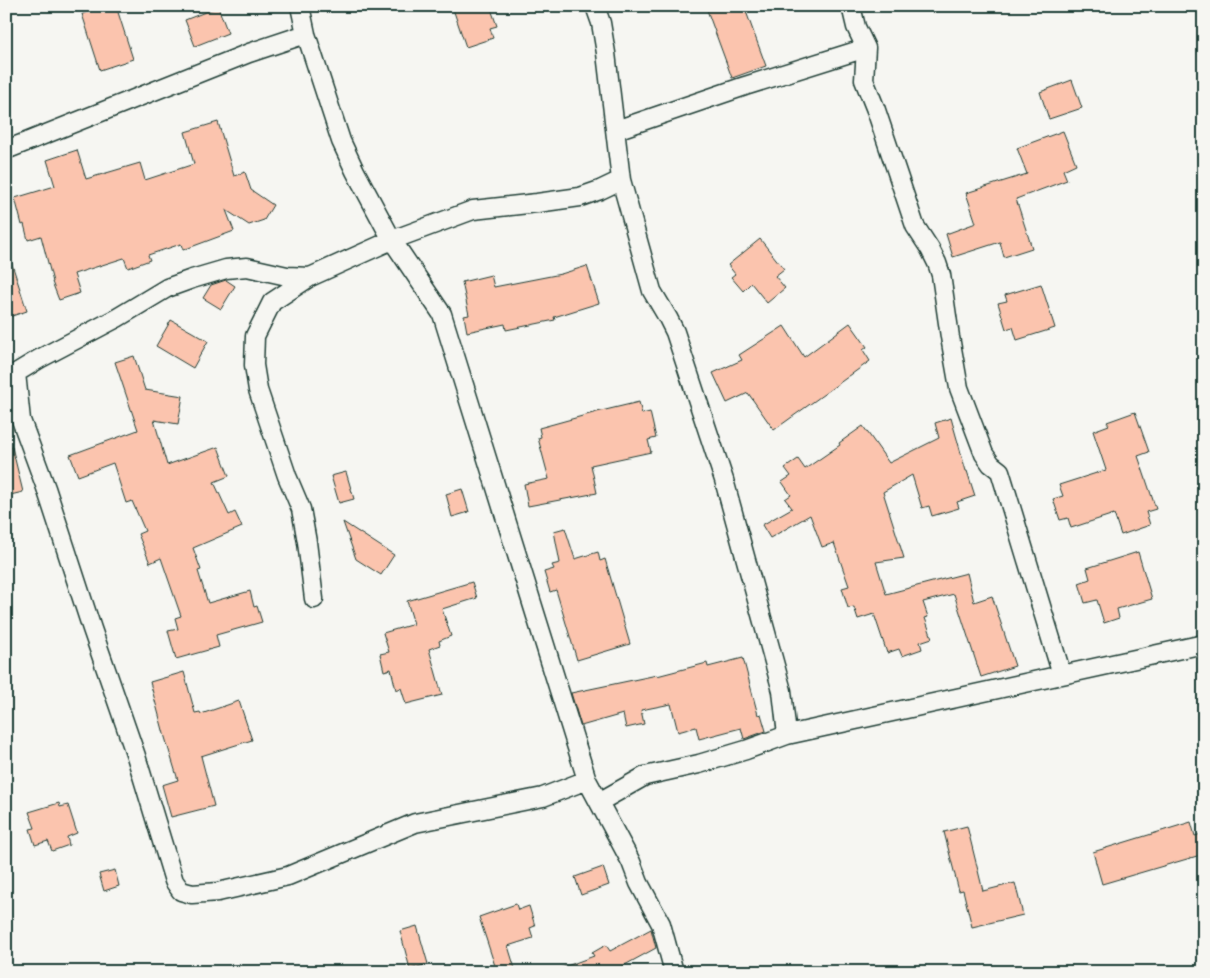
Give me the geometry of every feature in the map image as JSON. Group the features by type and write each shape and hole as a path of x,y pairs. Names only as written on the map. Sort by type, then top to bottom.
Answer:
{"street":[{"path":"300,6 306,34 341,141 392,240 442,314 587,780 631,862 639,883 661,924 674,972"},
{"path":"596,6 606,53 621,180 652,291 675,332 724,480 782,691 787,735"},
{"path":"851,6 856,27 866,48 864,80 916,226 938,263 959,388 984,454 991,464 1000,471 1062,674"},
{"path":"6,150 249,54 306,34"},
{"path":"616,130 745,86 866,48"},
{"path":"314,599 301,509 287,476 258,390 254,364 255,336 272,302 310,277 392,240 473,210 580,197 621,180"},
{"path":"310,277 286,276 247,267 226,269 192,279 167,288 117,318 11,375 22,420 136,756 174,881 181,890 192,894 218,892 288,876 415,823 544,797 587,780"},
{"path":"599,802 645,776 699,764 762,745 787,735 1204,644"}],"building":[{"path":"105,6 116,6 133,59 100,70 82,14"},
{"path":"452,6 490,6 497,26 490,28 493,38 466,47"},
{"path":"719,6 744,6 766,66 732,78 707,10"},
{"path":"218,7 228,33 195,46 185,20"},
{"path":"1072,80 1082,108 1049,119 1040,92"},
{"path":"218,122 234,176 245,172 251,190 273,205 264,220 249,225 226,210 234,231 183,250 181,244 148,255 150,260 128,268 124,258 74,274 80,293 59,300 52,282 41,236 28,240 15,198 55,186 47,160 77,150 86,179 140,163 145,180 194,164 185,132"},
{"path":"1063,131 1076,164 1063,170 1067,180 1016,199 1032,248 1004,257 1000,242 953,257 946,234 976,223 966,193 1027,174 1017,148"},
{"path":"760,239 784,269 775,276 785,288 767,303 751,283 743,291 731,277 735,274 728,265"},
{"path":"6,258 10,258 27,311 6,318"},
{"path":"587,266 599,303 554,317 555,320 506,330 505,324 467,332 464,316 469,315 462,282 491,275 494,287 561,274"},
{"path":"226,280 235,286 221,309 203,298 211,285"},
{"path":"1041,284 1055,328 1017,340 1013,327 1006,329 998,303 1007,301 1005,295"},
{"path":"171,320 208,341 193,368 156,346"},
{"path":"850,323 867,347 863,350 870,361 774,430 748,393 727,403 713,373 742,360 739,355 784,326 804,357"},
{"path":"134,356 145,390 183,396 178,424 154,420 167,465 218,447 229,476 214,482 229,515 235,512 242,527 193,548 201,570 198,571 208,603 250,591 254,607 257,606 262,622 216,635 219,647 176,659 168,631 178,629 175,618 181,616 161,558 150,563 138,534 145,531 132,501 126,503 113,463 78,476 70,455 138,430 115,362"},
{"path":"639,402 642,414 650,412 656,438 648,440 651,452 591,465 597,493 528,506 524,484 549,479 538,438 541,437 539,428"},
{"path":"1135,412 1149,452 1138,456 1156,509 1146,512 1150,525 1121,535 1114,514 1071,528 1068,518 1060,520 1053,499 1063,496 1059,485 1106,470 1093,431 1109,425 1107,422"},
{"path":"951,418 975,496 957,502 959,508 932,516 929,506 922,508 912,475 883,492 904,558 876,562 886,594 967,573 974,602 992,596 1015,666 981,677 954,594 923,602 928,617 925,618 932,638 920,642 922,649 902,656 899,649 887,653 874,614 858,619 854,607 848,608 842,588 849,586 834,543 822,547 810,515 770,538 762,525 792,508 785,499 791,495 782,482 791,476 785,468 798,459 805,469 840,445 839,443 863,426 889,463 939,438 935,423"},
{"path":"12,447 23,492 6,496 6,448"},
{"path":"346,472 354,499 339,503 331,476"},
{"path":"462,489 469,512 452,517 446,494"},
{"path":"343,522 394,555 381,575 356,559"},
{"path":"565,528 575,559 598,552 600,561 605,559 630,644 577,660 556,590 550,592 544,572 554,569 552,565 560,563 554,531"},
{"path":"1138,552 1152,599 1117,609 1119,618 1104,623 1097,600 1085,603 1079,583 1090,579 1087,568"},
{"path":"472,582 477,598 442,609 451,636 439,641 440,645 429,649 442,695 406,704 401,688 396,690 391,669 384,671 380,654 389,652 383,633 414,624 407,601"},
{"path":"743,658 758,715 761,714 766,731 744,739 741,728 699,739 696,727 678,732 671,704 641,710 644,724 626,728 623,714 581,726 571,693 657,676 707,663 708,667"},
{"path":"184,672 195,713 200,712 201,714 239,701 252,740 201,756 214,806 171,817 162,785 178,780 150,682"},
{"path":"59,803 60,807 68,805 77,833 67,837 69,845 52,851 48,841 35,845 30,829 35,828 29,812"},
{"path":"1191,822 1195,836 1201,834 1204,854 1102,884 1093,852"},
{"path":"967,826 983,891 1015,883 1023,915 972,927 963,890 959,891 944,832"},
{"path":"603,867 609,885 581,895 575,877"},
{"path":"115,870 119,886 104,891 99,874"},
{"path":"516,904 518,910 529,906 535,926 530,928 533,938 508,946 516,972 497,972 479,917"},
{"path":"417,926 428,964 410,969 400,931"},
{"path":"651,929 656,948 612,972 556,972 556,970 594,956 592,953 606,945 610,951"}]}
